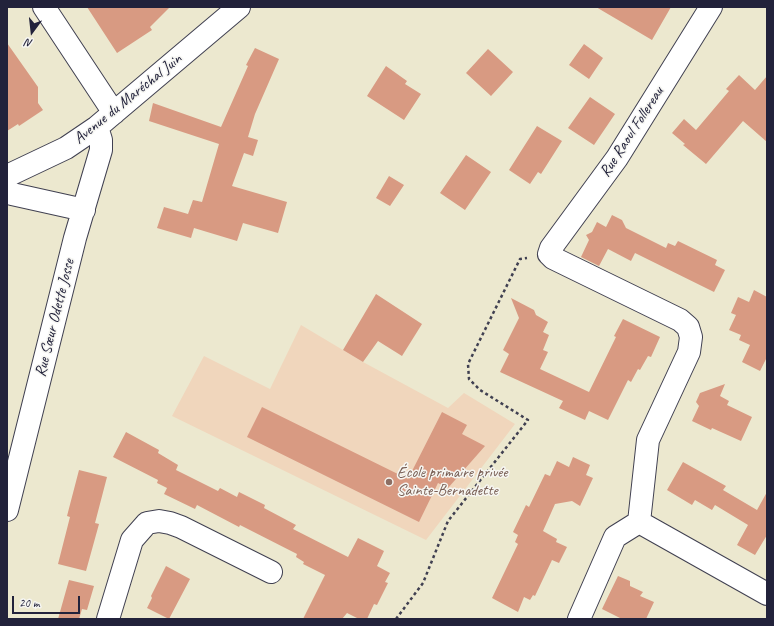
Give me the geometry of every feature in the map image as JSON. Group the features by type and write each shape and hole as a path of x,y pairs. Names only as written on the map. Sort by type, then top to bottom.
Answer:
{"street":[{"path":"44,7 114,113"},
{"name":"Avenue du Maréchal Juin","path":"9,185 97,127 238,7"},
{"name":"Rue Raoul Follereau","path":"549,254 551,248 617,158 711,7"},
{"name":"Rue Sœur Odette Josse","path":"7,510 75,238 101,150 101,140 97,127"},
{"path":"9,185 84,210"},
{"path":"549,254 553,258 680,320 688,327 692,337 689,352 648,440 639,522"},
{"path":"108,619 132,540 147,523 159,521 181,527 271,572"},
{"path":"639,522 767,594"},
{"path":"579,619 615,537 639,522"}],"path":[{"path":"396,619 422,582 448,521 528,420 480,390 469,379 468,364 520,259 549,254"}],"shaded area":[{"name":"École primaire privée Sainte-Bernadette","path":"301,325 363,362 448,408 464,393 515,424 426,540 172,416 204,356 270,389"}],"building":[{"path":"87,7 170,7 150,27 152,30 117,53"},
{"path":"596,7 671,7 652,40"},
{"path":"7,43 38,87 38,103 43,110 19,126 18,124 7,131"},
{"path":"584,44 603,58 589,79 569,65"},
{"path":"255,48 279,59 255,114 248,137 258,140 253,156 244,153 232,186 287,202 278,233 243,223 237,241 194,228 191,238 157,228 164,207 188,214 193,200 202,202 219,144 149,121 153,103 221,127 248,66 246,65"},
{"path":"488,49 513,72 491,96 466,73"},
{"path":"386,66 407,81 405,84 421,94 404,120 367,96"},
{"path":"739,75 755,90 767,76 767,142 743,121 706,164 683,145 685,144 672,133 684,119 696,130 729,91 726,89"},
{"path":"590,97 615,114 594,145 568,128"},
{"path":"537,126 562,141 541,174 538,172 530,184 509,170"},
{"path":"466,155 491,172 465,210 440,193"},
{"path":"389,176 404,185 390,206 376,198"},
{"path":"612,215 622,220 626,228 666,248 668,243 675,246 678,241 717,260 715,265 725,270 714,292 635,253 631,261 608,249 599,266 581,257 589,240 586,235 592,232 597,222 606,227"},
{"path":"754,290 767,297 767,357 760,371 742,362 750,345 739,340 741,335 729,330 736,315 731,313 738,297 749,302"},
{"path":"376,294 422,324 402,356 378,341 363,362 343,350"},
{"path":"511,298 534,310 536,315 548,322 543,332 549,335 543,350 548,352 540,369 589,392 616,337 614,336 623,319 660,337 651,357 648,356 640,370 638,369 631,382 628,380 608,420 589,411 585,420 559,408 563,401 500,372 509,354 503,350 519,318"},
{"path":"725,384 720,396 729,401 727,405 752,417 741,441 692,421 699,406 696,402 700,393"},
{"path":"262,407 408,479 442,412 467,425 462,434 485,446 448,488 438,483 419,522 247,437"},
{"path":"126,432 159,450 158,453 178,465 176,470 218,491 220,488 237,497 239,492 265,505 264,508 296,525 293,529 348,557 358,538 384,551 377,566 390,573 385,582 388,583 377,605 374,604 367,619 359,619 347,613 342,619 303,619 325,575 303,564 304,562 296,557 297,554 240,525 239,527 197,505 195,509 164,494 167,488 157,483 158,480 113,457"},
{"path":"573,457 590,465 586,475 593,478 580,506 572,501 555,504 543,531 557,539 556,542 567,547 559,563 552,560 535,596 533,595 530,600 524,597 518,612 492,598 518,544 515,542 518,535 513,532 526,505 529,507 545,474 550,476 557,461 569,467"},
{"path":"683,462 726,486 723,490 757,510 767,492 767,535 755,555 737,545 748,525 715,505 712,510 695,500 692,505 667,490"},
{"path":"79,470 107,477 95,523 99,524 86,571 58,564 70,517 67,516"},
{"path":"166,566 190,579 169,619 147,608 152,598 151,596"},
{"path":"618,576 630,581 630,586 643,592 640,596 654,602 646,619 622,619 602,609"},
{"path":"69,580 94,586 87,610 82,609 79,619 58,619"}],"place":[{"name":"École primaire privée Sainte-Bernadette","path":"389,482"}]}
